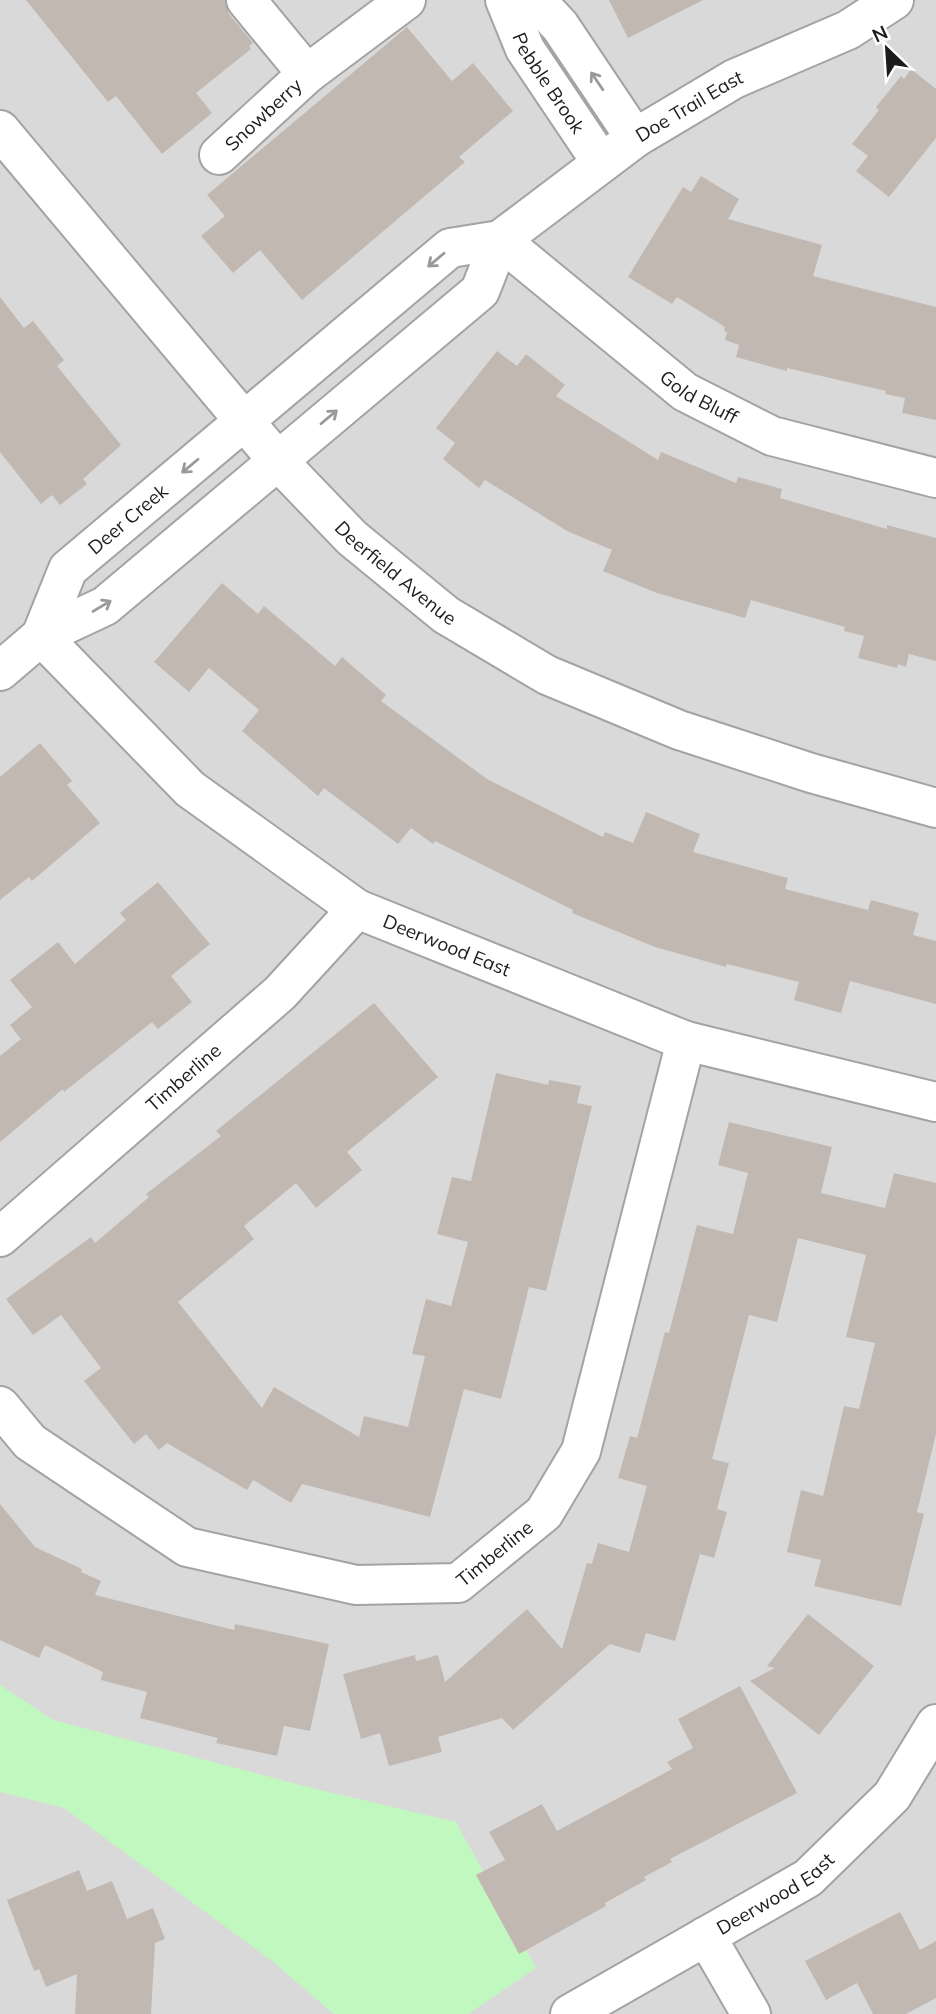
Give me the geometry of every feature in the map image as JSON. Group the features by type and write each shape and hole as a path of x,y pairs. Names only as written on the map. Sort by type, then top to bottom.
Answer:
{"street":[{"name":"Snowberry","path":"246,0 307,74"},
{"name":"Snowberry","path":"219,155 307,74 406,0"},
{"name":"Pebble Brook","path":"505,0 525,49 601,162"},
{"name":"Pebble Brook","path":"536,0 560,26 635,138"},
{"name":"Doe Trail East","path":"243,422 450,248 499,240 635,138 734,79 848,30 894,0"},
{"name":"Deerfield Avenue","path":"0,130 277,460 352,538 446,615 547,675 679,730 810,773 936,808"},
{"path":"277,460 480,291 499,240"},
{"name":"Gold Bluff","path":"499,240 685,392 772,436 936,478"},
{"name":"Deer Creek","path":"41,636 68,569 243,422"},
{"name":"Deer Creek","path":"0,671 41,636 105,606 277,460"},
{"name":"Deerwood East","path":"41,636 190,789 357,909 685,1041 936,1102"},
{"name":"Timberline","path":"0,1237 280,993 357,909"},
{"name":"Timberline","path":"0,1406 30,1442 187,1547 356,1585 458,1583 544,1513 581,1451 685,1041"},
{"name":"Deerwood East","path":"570,2014 808,1878 892,1796 936,1724"},
{"path":"706,1936 751,2014"}],"shaded area":[{"path":"0,0 936,0 936,2014 0,2014"}],"green space":[{"path":"0,1685 53,1720 316,1789 456,1822 536,1968 468,2014 334,2014 272,1961 64,1808 0,1792"}],"building":[{"path":"26,0 225,0 229,14 253,43 249,46 251,49 196,93 212,113 162,154 116,96 108,102"},
{"path":"609,0 703,0 628,38"},
{"path":"407,27 452,81 473,63 513,111 459,157 465,162 302,300 260,250 233,273 201,236 225,216 207,195"},
{"path":"911,69 936,89 936,138 889,197 856,171 868,156 852,144 879,110 876,107 901,76 904,79"},
{"path":"701,176 739,199 728,219 822,245 813,276 936,307 936,420 902,413 905,398 885,394 886,391 787,368 787,371 736,357 739,345 725,340 725,327 677,297 672,304 628,277 683,187 691,192"},
{"path":"0,297 24,328 33,321 64,360 57,366 121,445 83,479 87,484 60,505 52,495 41,504 0,452"},
{"path":"497,351 517,366 526,354 565,385 556,396 658,460 661,452 736,483 738,477 782,489 780,498 887,529 887,525 936,538 936,661 909,654 906,667 898,664 897,668 858,658 864,636 844,631 845,627 751,600 745,618 657,593 603,571 612,550 567,531 485,480 479,488 443,459 455,443 436,428"},
{"path":"222,583 258,614 264,606 335,666 342,657 386,695 381,701 487,779 603,837 605,832 633,843 646,812 700,834 693,852 788,878 785,889 868,910 871,900 919,913 913,935 936,941 936,1004 850,981 841,1013 794,1000 799,982 727,964 726,967 655,947 572,913 573,910 435,841 433,844 411,828 398,844 324,788 318,796 242,731 259,710 209,668 189,692 154,662"},
{"path":"40,743 72,781 67,785 100,823 32,881 29,877 0,900 0,777"},
{"path":"158,882 210,944 171,976 192,1002 158,1029 152,1022 64,1092 63,1089 0,1142 0,1056 21,1039 10,1025 32,1007 10,980 58,942 75,964 126,920 120,913"},
{"path":"374,1003 438,1077 347,1152 362,1170 316,1208 296,1183 244,1226 254,1239 178,1302 262,1408 274,1387 359,1437 364,1416 408,1427 425,1356 412,1354 426,1299 451,1306 468,1242 437,1234 452,1177 471,1181 496,1073 548,1085 549,1080 581,1086 577,1103 592,1106 546,1291 529,1287 501,1399 464,1389 430,1517 302,1484 291,1503 253,1480 247,1490 167,1443 159,1450 146,1434 134,1444 84,1381 101,1368 61,1315 33,1335 6,1299 91,1237 95,1243 149,1197 146,1194 221,1136 216,1131"},
{"path":"729,1122 832,1147 821,1193 885,1208 894,1173 936,1183 936,1434 917,1512 924,1514 901,1606 814,1586 821,1560 787,1552 801,1490 823,1496 844,1406 859,1409 875,1343 846,1337 866,1255 798,1238 777,1322 749,1315 712,1459 729,1463 717,1509 727,1512 714,1558 700,1554 675,1641 646,1633 640,1653 610,1644 513,1730 502,1718 438,1737 442,1752 389,1766 380,1733 361,1739 343,1674 415,1655 416,1661 438,1655 445,1682 527,1609 562,1649 587,1563 592,1564 598,1543 629,1552 647,1486 618,1478 630,1436 637,1438 665,1332 669,1333 697,1225 733,1234 748,1173 718,1165"},
{"path":"0,1504 35,1547 101,1581 95,1595 234,1630 235,1624 329,1644 310,1731 284,1726 277,1756 216,1743 218,1738 140,1718 147,1692 101,1680 103,1672 45,1645 39,1658 0,1640"},
{"path":"808,1614 874,1666 819,1735 750,1681 775,1668 767,1666"},
{"path":"740,1686 797,1793 670,1859 672,1862 605,1903 606,1906 519,1954 476,1875 505,1860 489,1832 542,1804 557,1831 672,1769 667,1762 693,1748 678,1719"},
{"path":"79,1870 87,1891 112,1881 127,1919 153,1908 165,1939 155,1943 151,2014 75,2014 77,1974 46,1987 39,1969 34,1971 7,1900"},
{"path":"900,1912 920,1950 936,1941 936,1998 906,2014 873,2014 857,1983 826,2000 805,1961"}]}
